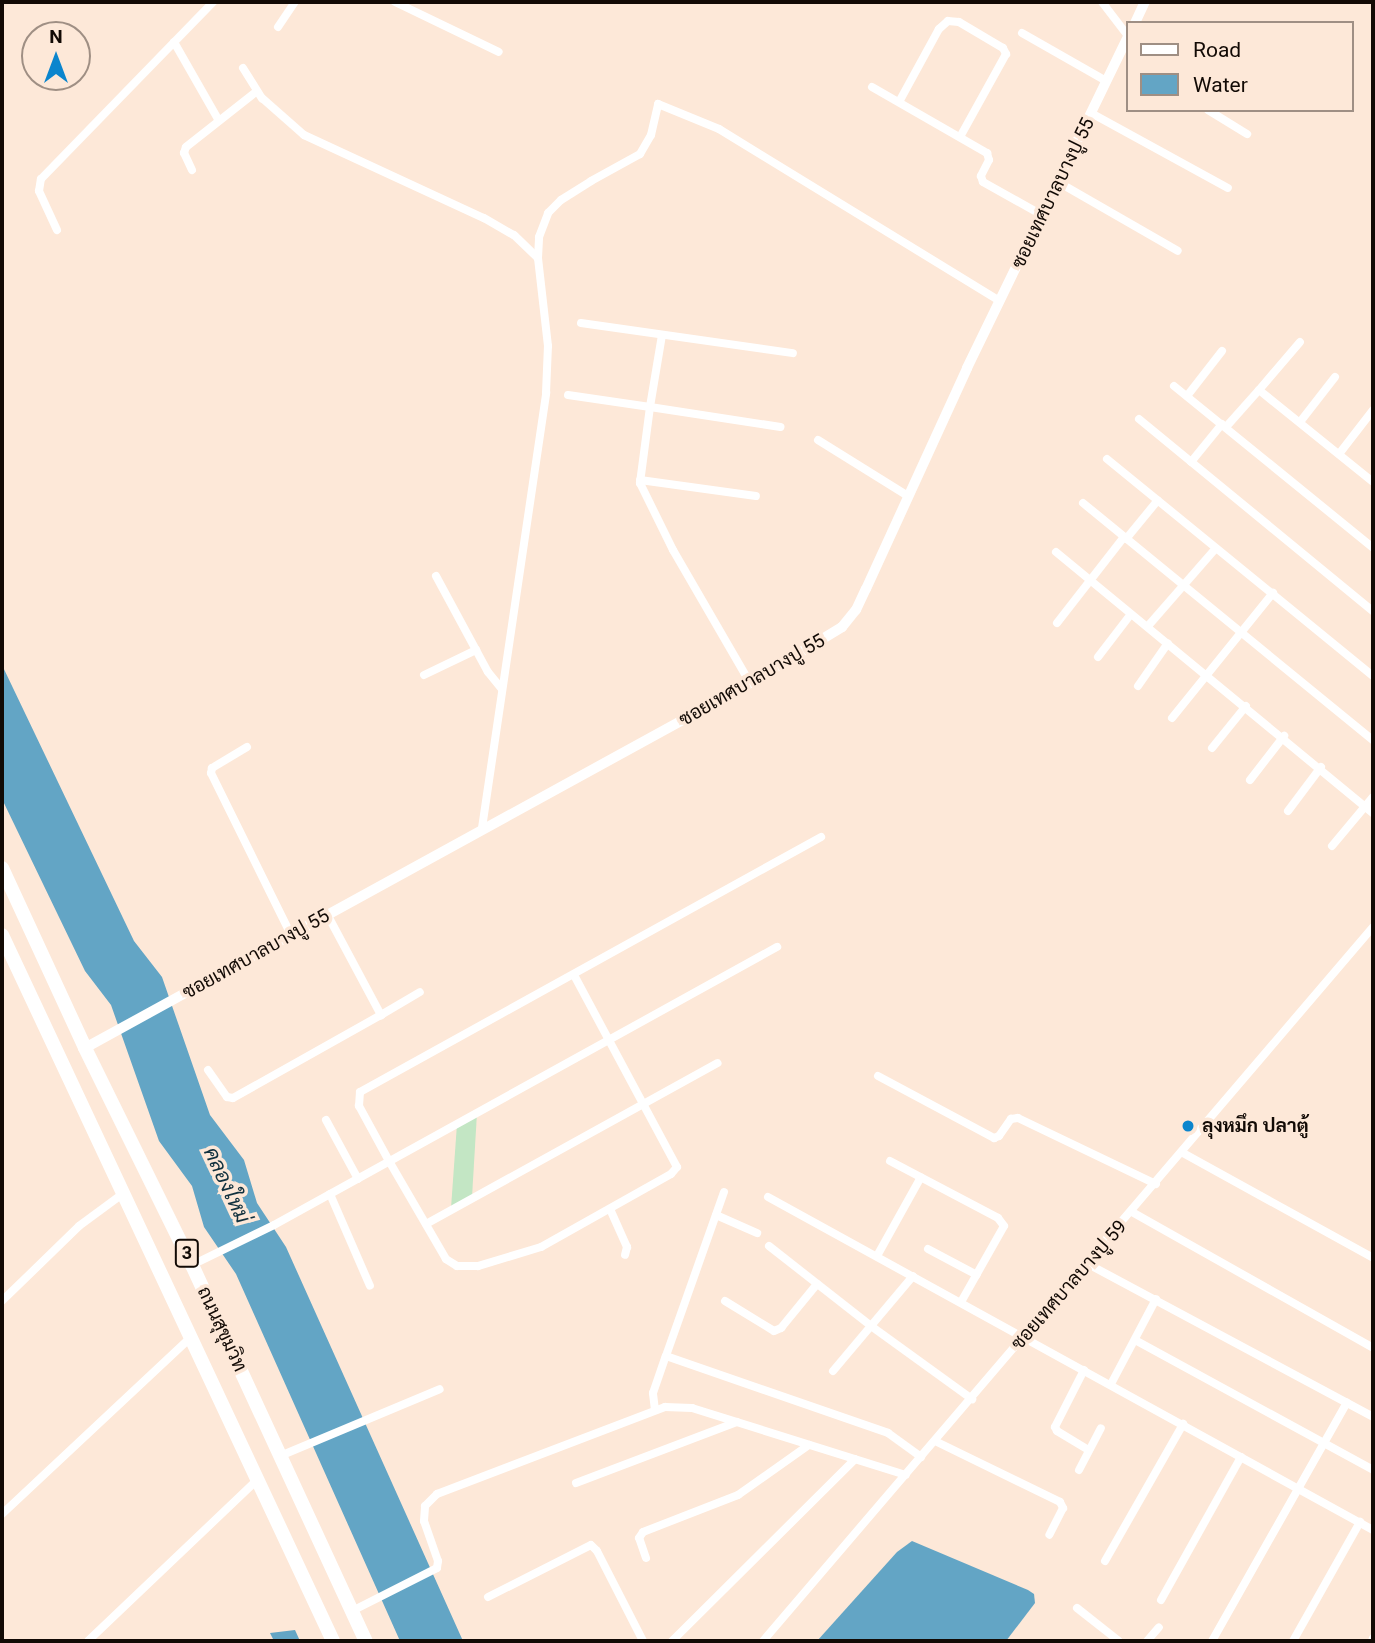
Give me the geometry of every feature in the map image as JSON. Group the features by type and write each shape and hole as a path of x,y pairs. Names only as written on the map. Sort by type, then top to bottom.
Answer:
{"highway":[{"name":"ถนนสุขุมวิท","path":"2,868 85,1048 192,1265 366,1641"},
{"name":"ถนนสุขุมวิท","path":"2,935 333,1641"}],"street":[{"path":"57,230 39,191 41,179 213,2"},
{"path":"278,27 295,2"},
{"path":"395,2 499,52"},
{"path":"1102,2 1126,33"},
{"path":"1136,21 1145,2"},
{"path":"899,102 944,24 959,22 1003,48 1006,54 960,137"},
{"path":"1022,33 1106,81"},
{"name":"ซอยเทศบาลบางปู 55","path":"85,1048 175,1000 290,933 750,683 832,634 849,620 1126,40"},
{"path":"174,42 218,119"},
{"path":"243,68 256,92 304,135 484,218 514,235 538,258"},
{"path":"872,87 988,156 981,176 983,182 1042,215"},
{"path":"192,170 184,149 218,119 256,92"},
{"path":"482,828 548,368 538,258 539,237 548,213 581,187 640,155 651,135 658,104 719,129 1000,301"},
{"path":"1211,112 1247,134"},
{"path":"1091,113 1228,188"},
{"path":"1058,182 1178,251"},
{"path":"581,323 793,354"},
{"path":"662,335 640,480 673,550 750,683"},
{"path":"1191,462 1300,342"},
{"path":"1187,396 1222,351"},
{"path":"1300,422 1335,377"},
{"path":"1174,386 1373,548"},
{"path":"1259,390 1373,482"},
{"path":"568,395 780,427"},
{"path":"1339,454 1373,410"},
{"path":"1139,419 1373,611"},
{"path":"818,440 908,496"},
{"path":"1107,459 1373,676"},
{"path":"640,480 756,496"},
{"path":"1057,623 1158,500"},
{"path":"1083,503 1373,740"},
{"path":"1148,626 1216,548"},
{"path":"1056,552 1284,736 1373,813"},
{"path":"436,576 476,650 501,688"},
{"path":"1172,718 1273,593"},
{"path":"1098,657 1131,614"},
{"path":"1138,686 1168,643"},
{"path":"424,675 476,650"},
{"path":"1212,748 1246,706"},
{"path":"1250,780 1284,736"},
{"path":"247,747 212,768 211,773 290,933"},
{"path":"1288,811 1321,767"},
{"path":"1332,846 1373,797"},
{"path":"574,975 677,1167 671,1174 611,1209 532,1251 466,1267 457,1266 446,1259 389,1161 359,1106 357,1096 360,1092 821,837"},
{"path":"327,914 381,1015"},
{"name":"ซอยเทศบาลบางปู 59","path":"763,1641 1183,1153 1373,927"},
{"path":"192,1265 274,1225 777,947"},
{"path":"208,1070 227,1097 233,1098 420,992"},
{"path":"426,1224 718,1063"},
{"path":"878,1076 993,1138 999,1136 1011,1119 1018,1118 1156,1184"},
{"path":"326,1120 358,1179"},
{"path":"1183,1153 1373,1258"},
{"path":"890,1161 1002,1222 1004,1231 961,1302"},
{"path":"877,1256 921,1177"},
{"path":"655,1410 653,1393 724,1192"},
{"path":"3,1297 79,1226 124,1193"},
{"path":"330,1194 370,1286"},
{"path":"768,1196 1373,1530"},
{"path":"611,1209 627,1247 625,1255"},
{"path":"1132,1212 1373,1348"},
{"path":"716,1215 757,1233"},
{"path":"769,1246 871,1326 972,1399"},
{"path":"928,1249 977,1275"},
{"path":"1088,1264 1373,1417"},
{"path":"833,1371 913,1276"},
{"path":"725,1301 774,1331 781,1328 817,1284"},
{"path":"1111,1384 1156,1300"},
{"path":"2,1514 191,1337"},
{"path":"1135,1340 1373,1470"},
{"path":"666,1356 888,1433 920,1457"},
{"path":"1084,1370 1055,1427 1057,1431 1089,1450"},
{"path":"280,1456 440,1389"},
{"path":"1212,1641 1347,1402"},
{"path":"352,1611 435,1571 438,1560 426,1531 424,1513 425,1506 437,1494 655,1410 682,1406 906,1475"},
{"path":"576,1483 737,1422"},
{"path":"1105,1561 1182,1424"},
{"path":"1079,1470 1101,1427"},
{"path":"935,1441 1060,1502 1063,1508 1049,1535"},
{"path":"646,1558 639,1538 643,1532 738,1494 809,1444"},
{"path":"1161,1600 1241,1457"},
{"path":"673,1641 855,1459"},
{"path":"88,1641 258,1479"},
{"path":"1293,1641 1360,1522"},
{"path":"488,1597 591,1545 597,1551 643,1641"},
{"path":"1077,1608 1119,1641"},
{"path":"1147,1641 1159,1627"}],"green space":[{"path":"477,1113 472,1197 451,1208 457,1124"}],"water":[{"name":"คลองใหม่","path":"2,665 134,941 162,977 210,1115 244,1160 257,1203 286,1247 463,1641 400,1641 236,1274 204,1227 192,1186 159,1141 111,1005 85,971 2,799"},
{"path":"912,1541 1028,1590 1034,1594 1035,1603 1006,1641 817,1641 897,1552"},
{"path":"295,1630 300,1641 274,1641 270,1633"}],"place":[{"name":"ลุงหมึก ปลาตู้","path":"1188,1126"}]}
